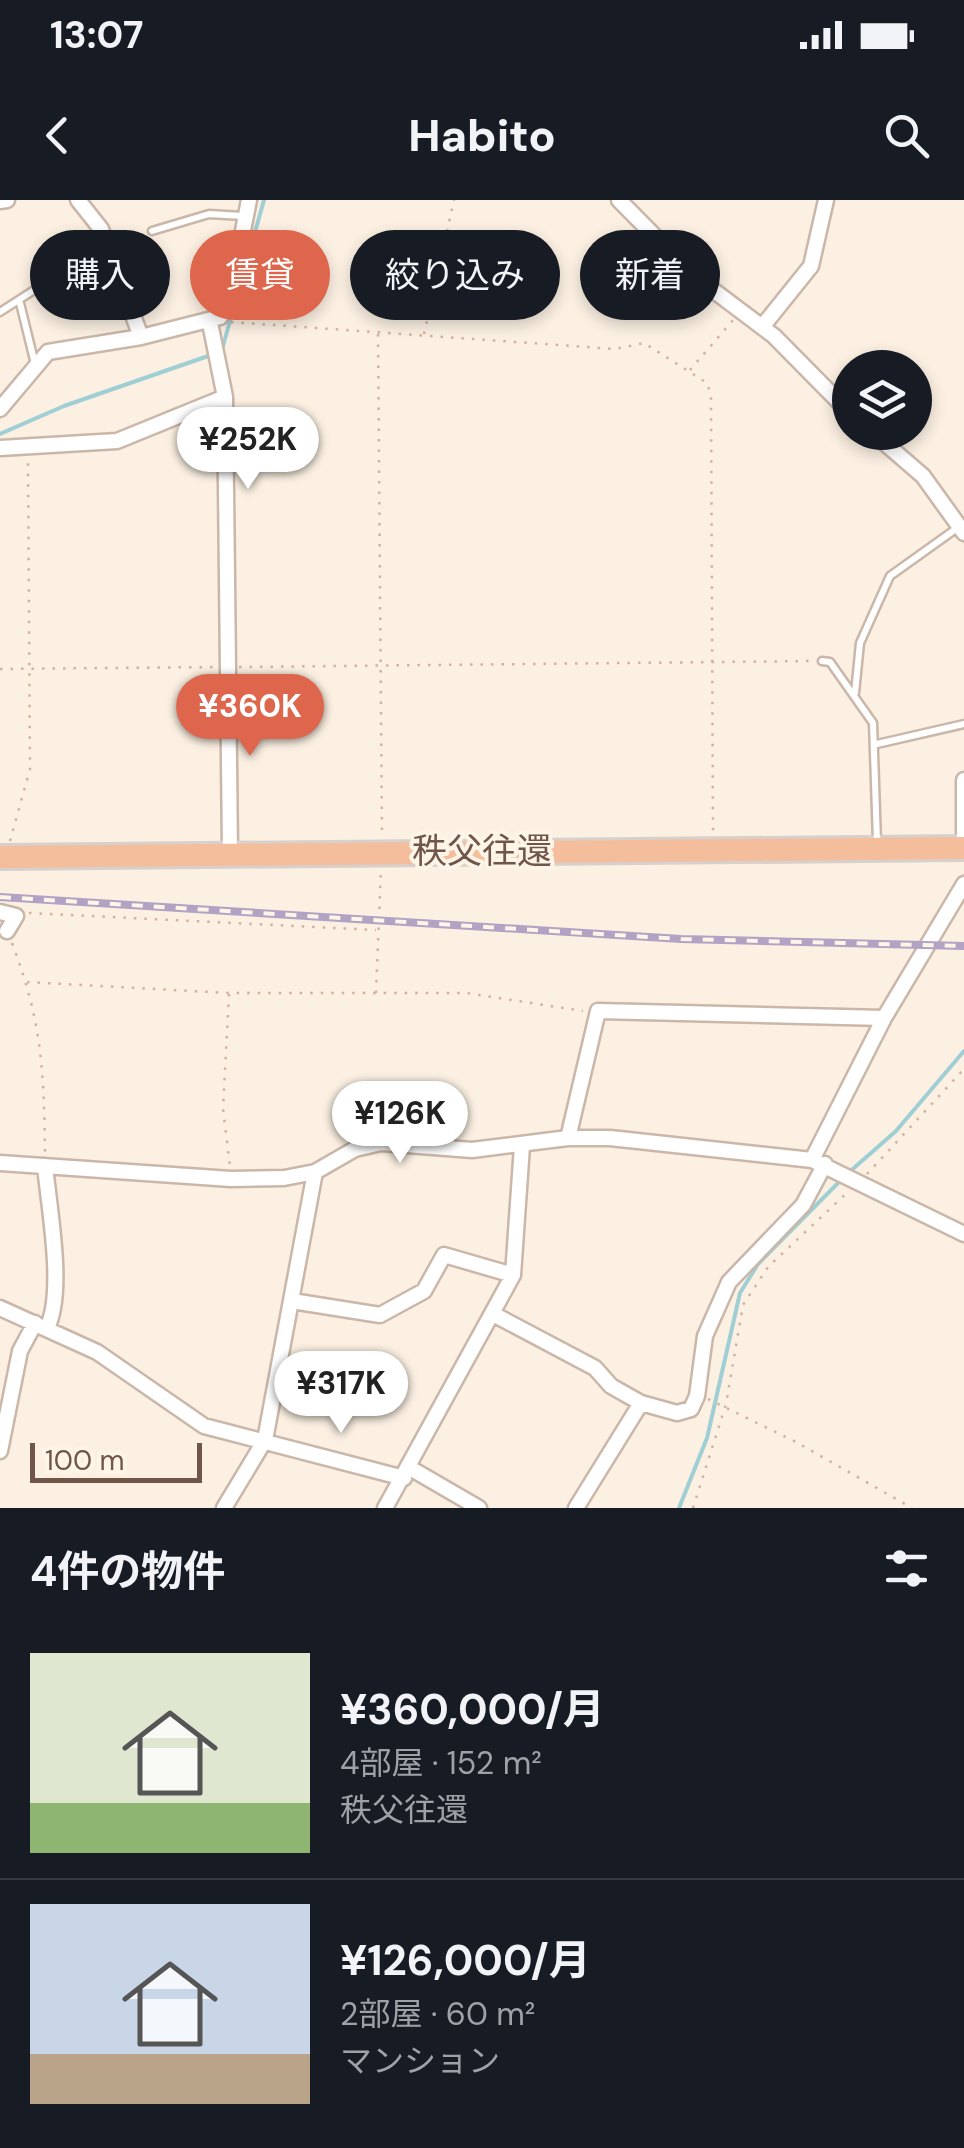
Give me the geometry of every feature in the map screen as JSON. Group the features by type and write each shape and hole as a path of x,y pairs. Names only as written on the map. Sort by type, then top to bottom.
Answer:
{"highway":[{"name":"秩父往還","path":"3,856 964,848"}],"street":[{"path":"78,200 97,230"},
{"path":"0,409 48,352 210,323 220,317 230,298 249,200"},
{"path":"619,200 693,275 762,327 832,395"},
{"path":"762,327 812,266 826,200"},
{"path":"135,320 141,337"},
{"path":"210,323 226,397 230,852"},
{"path":"0,448 117,441 226,397"},
{"path":"893,450 924,476 962,528"},
{"path":"964,780 964,848"},
{"path":"492,1314 595,1368 611,1386 641,1403 684,1413 697,1396 701,1350 729,1282 803,1204 818,1162 884,1018 964,884"},
{"path":"0,912 16,916 7,931"},
{"path":"568,1138 598,1011 884,1018"},
{"path":"0,1164 231,1179 314,1172 355,1149 381,1143 472,1150 568,1138 610,1138 818,1162 964,1234"},
{"path":"386,1508 514,1275 522,1146"},
{"path":"0,1450 20,1351 52,1318 54,1274 45,1166"},
{"path":"224,1508 265,1440 314,1172"},
{"path":"292,1301 380,1315 424,1291 444,1255 514,1275"},
{"path":"0,1308 97,1352 204,1426 407,1473 478,1508"},
{"path":"576,1508 641,1403"}],"lane":[{"path":"155,230 208,214 245,216"},
{"path":"0,312 30,295"},
{"path":"20,302 36,367"},
{"path":"856,692 860,643 890,576 962,528"},
{"path":"822,661 830,662 856,692 873,723 877,848"},
{"path":"876,744 964,724"}],"path":[{"path":"424,335 454,200"},
{"path":"688,371 740,312"},
{"path":"210,323 615,349 644,344 707,383 711,394 714,849"},
{"path":"376,993 382,851 378,332"},
{"path":"3,856 30,769 28,449"},
{"path":"0,669 822,661"},
{"path":"16,916 45,912 378,930"},
{"path":"7,931 40,1037 45,1166"},
{"path":"26,982 229,993 466,993 556,1010 598,1011"},
{"path":"229,993 223,1109 231,1179"},
{"path":"693,1508 726,1404 744,1305 750,1292 768,1267 860,1182 964,1069"},
{"path":"697,1396 726,1404 912,1508"}],"waterway":[{"path":"218,350 223,346 264,200"},
{"path":"0,434 64,406 211,355"},
{"path":"847,1174 896,1131 964,1051"},
{"path":"679,1508 707,1438 740,1293 758,1264 840,1181"}],"railway":[{"path":"0,897 681,939 964,946"}]}
